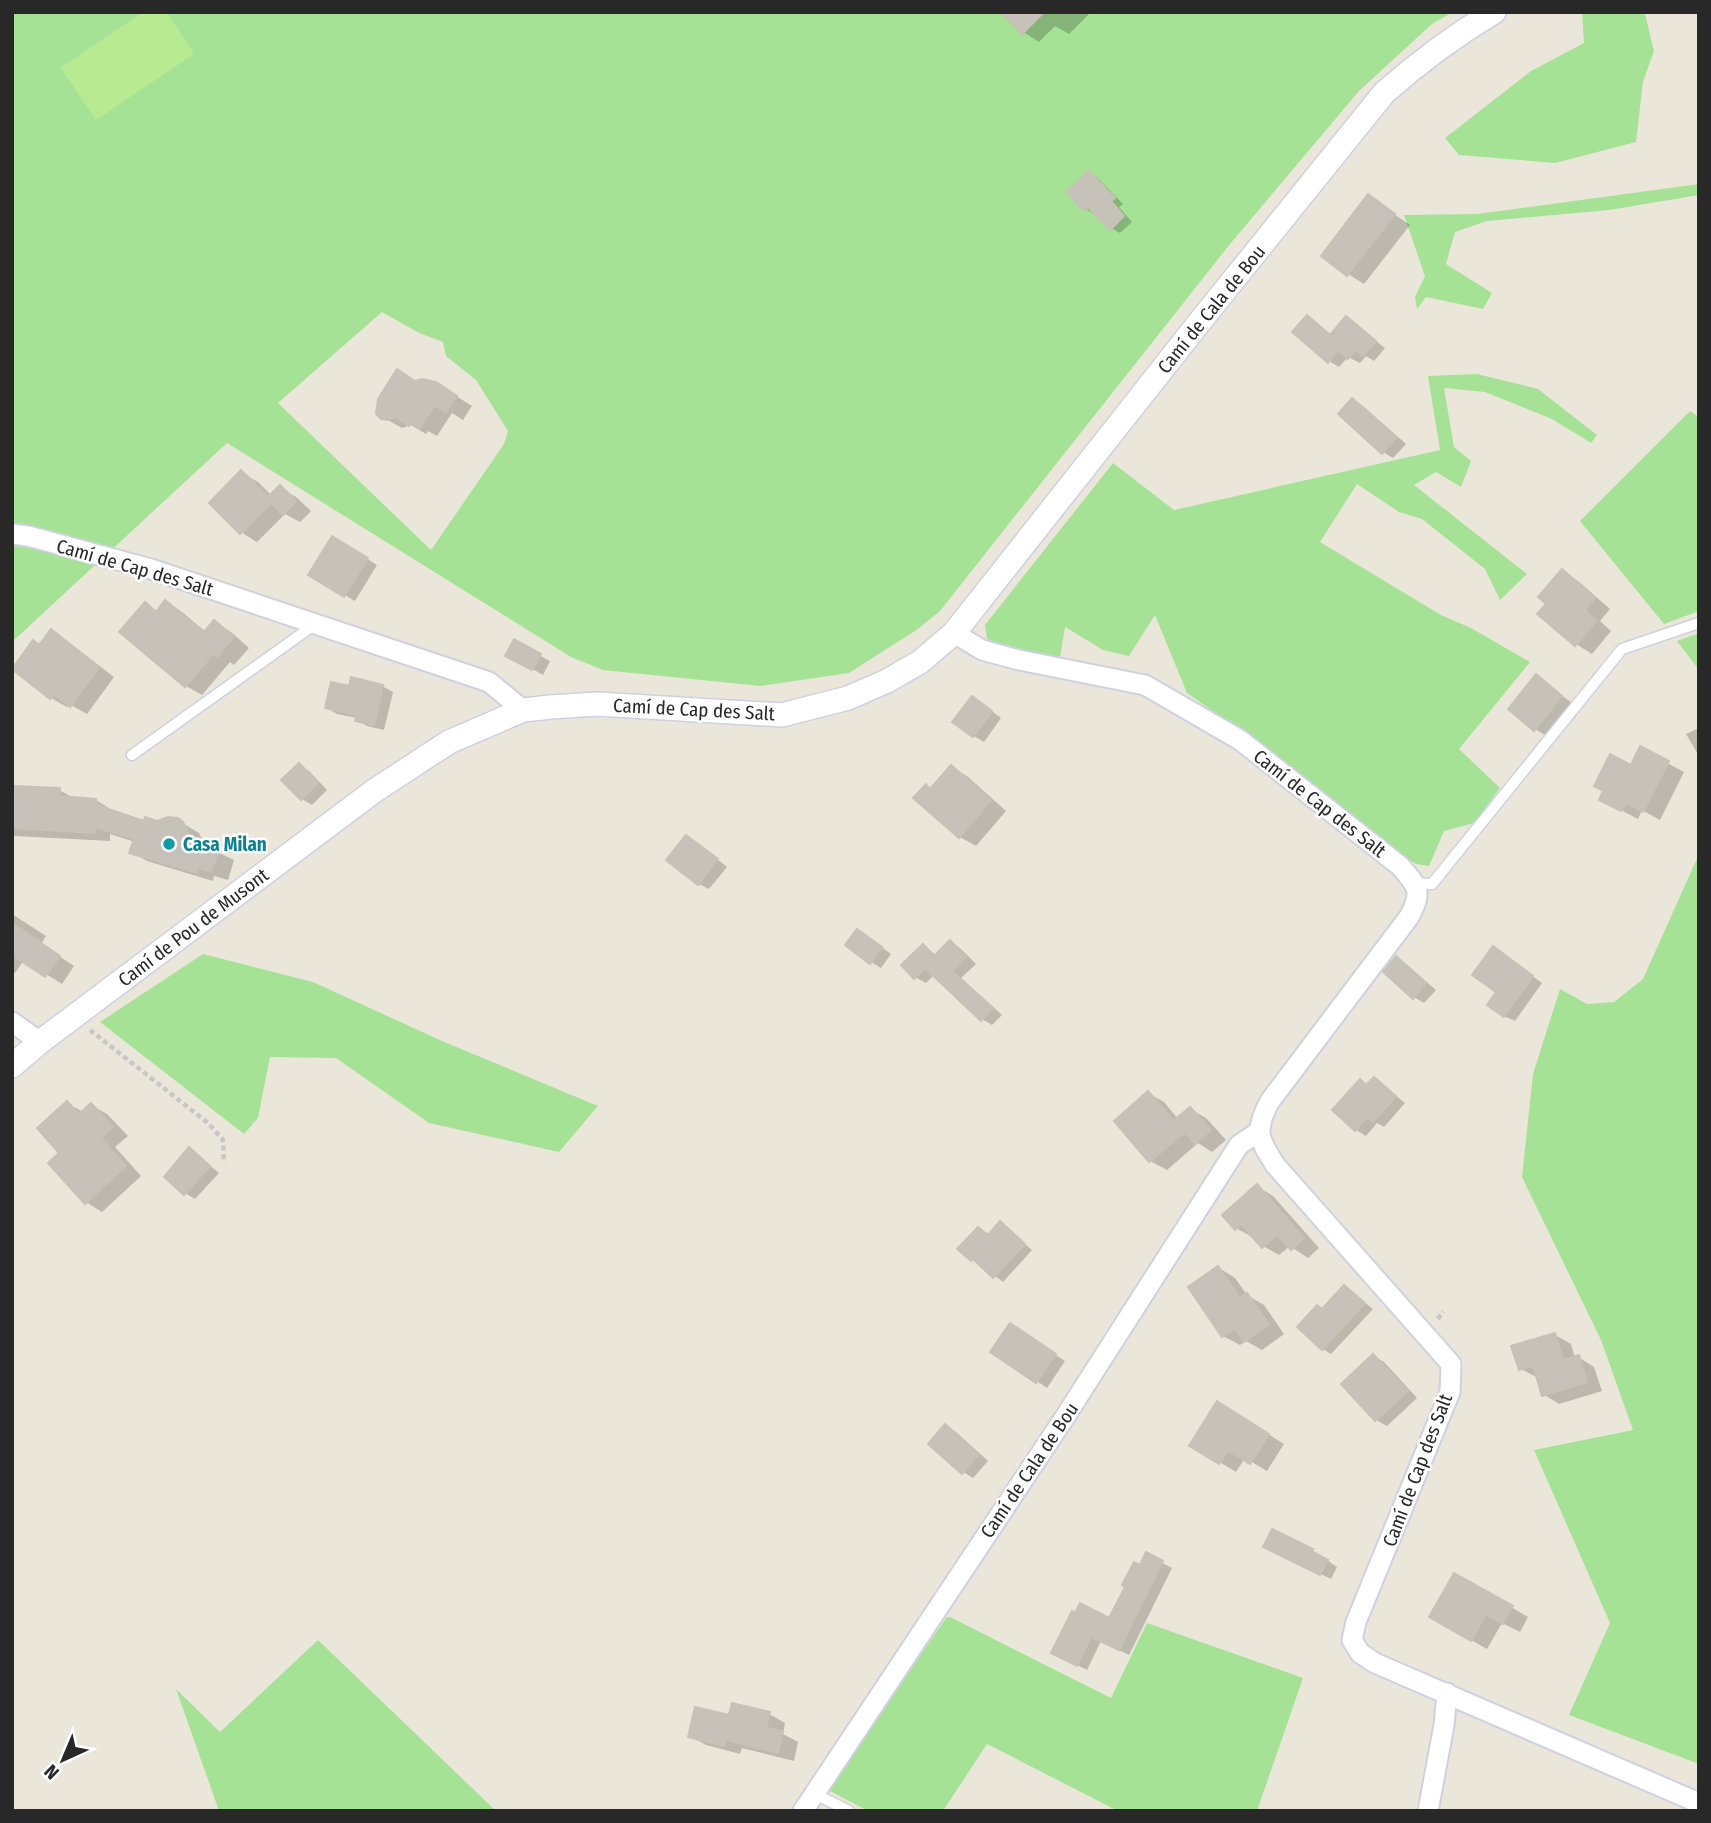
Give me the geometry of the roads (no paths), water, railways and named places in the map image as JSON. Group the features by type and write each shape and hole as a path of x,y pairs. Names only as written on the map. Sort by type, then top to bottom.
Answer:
{"street":[{"name":"Camí de Cala de Bou","path":"954,633 1384,93 1463,30 1494,12"},
{"name":"Camí de Cap des Salt","path":"12,534 151,569 489,682 523,710 597,704 782,715 848,698 887,681 920,662 954,633 982,650 1007,657 1145,685 1240,740 1400,866 1415,883"},
{"name":"Camí de Pou de Musont","path":"12,1066 40,1042 374,791 449,742 523,710"},
{"path":"1258,1132 1259,1120 1270,1101 1409,917 1418,901 1415,883"},
{"path":"12,1022 40,1042"},
{"name":"Camí de Cala de Bou","path":"803,1811 1063,1420 1239,1145 1258,1132"},
{"name":"Camí de Cap des Salt","path":"1258,1132 1276,1166 1451,1364 1450,1392 1356,1622 1352,1640 1360,1653 1375,1662 1699,1802"},
{"path":"1428,1811 1444,1725 1447,1693"}],"lane":[{"path":"1415,883 1432,884 1622,649 1699,623"},
{"path":"132,755 315,624"},
{"path":"815,1794 849,1811"}],"place":[{"name":"Casa Milan","path":"169,844"}]}
